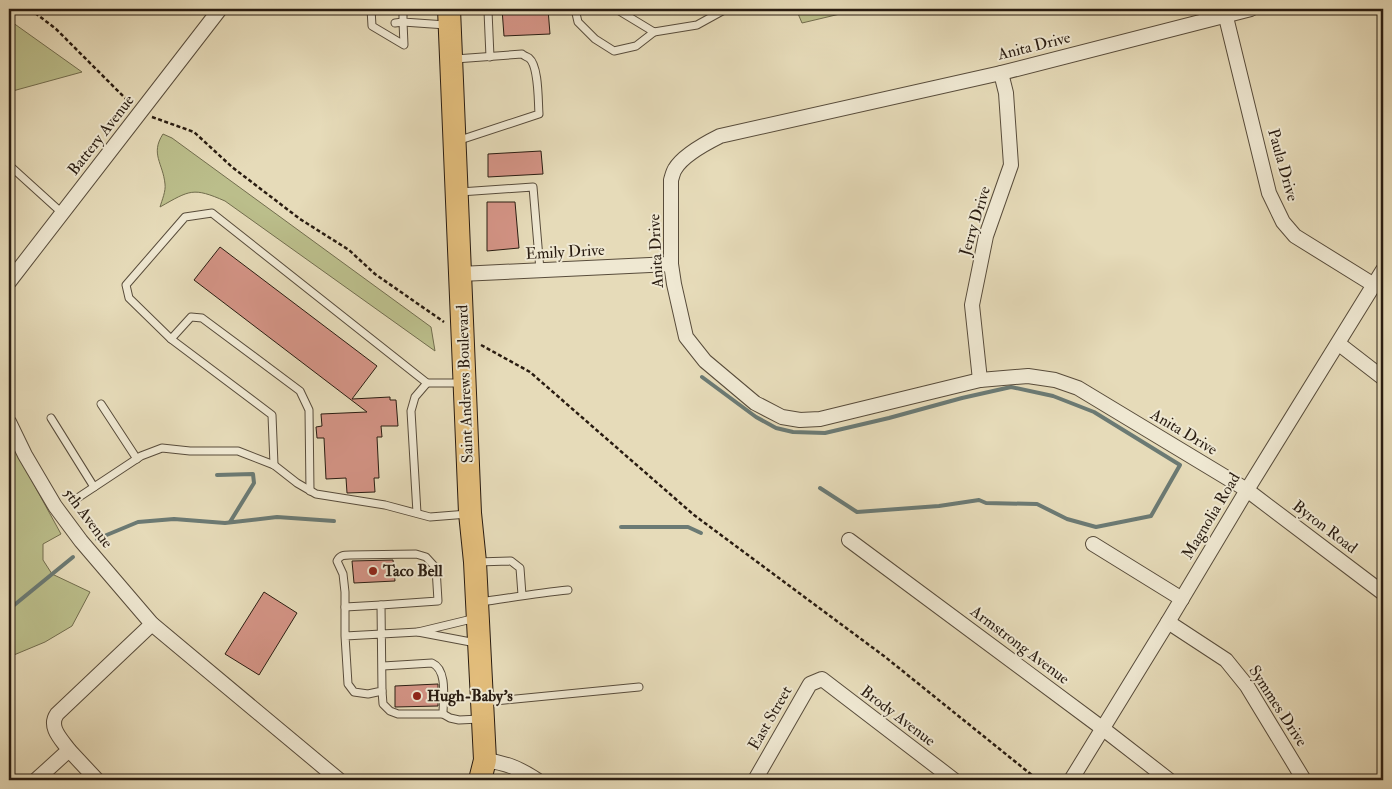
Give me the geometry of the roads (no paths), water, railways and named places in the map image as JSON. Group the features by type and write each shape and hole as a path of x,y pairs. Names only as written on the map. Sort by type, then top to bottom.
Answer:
{"main road":[{"name":"Saint Andrews Boulevard","path":"449,17 470,513 475,562 486,773"}],"street":[{"name":"Battery Avenue","path":"9,282 220,9"},
{"name":"Anita Drive","path":"1246,490 1078,388 1056,380 1028,376 980,380 820,419 800,420 782,416 755,403 705,361 686,337 671,264 671,180 675,168 705,143 720,136 1001,73 1225,12 1250,9"},
{"name":"Paula Drive","path":"1225,12 1269,194 1283,222 1295,236 1374,285"},
{"name":"Jerry Drive","path":"980,380 972,305 986,236 1012,165 1006,93 1001,73"},
{"name":"Emily Drive","path":"460,274 671,264"},
{"name":"Magnolia Road","path":"1071,780 1182,599 1246,490 1383,270"},
{"path":"1338,344 1383,378"},
{"name":"5th Avenue","path":"9,422 55,506 81,541 152,624 334,779"},
{"name":"Byron Road","path":"1246,490 1383,593"},
{"name":"Armstrong Avenue","path":"849,540 1169,780"},
{"path":"1093,544 1182,599"},
{"name":"Symmes Drive","path":"1168,622 1226,660 1247,686 1304,780"},
{"path":"97,780 57,734 54,719 57,714 152,624"},
{"name":"East Street","path":"754,780 810,684 822,679"},
{"name":"Brody Avenue","path":"822,679 954,780"},
{"path":"36,780 69,750"},
{"path":"486,773 508,764 526,772 536,780"}],"lane":[{"path":"372,11 372,26 404,45 401,9"},
{"path":"575,9 578,22 595,39 614,51 636,46 654,32 698,25 726,9"},
{"path":"616,9 654,32"},
{"path":"488,11 490,57"},
{"path":"395,23 449,17"},
{"path":"451,59 522,54 529,58 534,64 536,75 539,114 455,142"},
{"path":"9,165 62,213"},
{"path":"456,192 533,187 540,270"},
{"path":"274,465 272,415 171,339 129,298 126,285 185,217 212,213 427,383 464,383"},
{"path":"171,339 191,317 202,318 300,391 309,410 310,490"},
{"path":"417,513 412,411 415,397 427,383"},
{"path":"101,404 137,459"},
{"path":"51,418 94,487"},
{"path":"76,499 137,459 162,448 238,451 274,465 297,483 316,494 385,505 430,517 470,513"},
{"path":"345,607 438,601 436,568 426,557 416,554 350,555 339,557 337,561 343,574 348,684 354,692 368,694 382,691"},
{"path":"475,562 511,561 520,568 522,595"},
{"path":"345,636 418,632 522,595 568,590"},
{"path":"381,606 383,704 398,714 443,714 458,720 482,711 639,687"},
{"path":"418,632 479,644"},
{"path":"382,666 432,663 438,665 441,669 442,677 443,714"}],"waterway":[{"path":"702,377 756,417 776,428 793,432 825,433 1011,387 1053,396 1094,412 1180,465 1151,516 1096,527 1067,519 1037,504 986,503 979,500 939,506 857,512 820,488"},
{"path":"217,475 253,474 254,483 230,522"},
{"path":"97,539 138,522 174,519 225,523 277,517 334,521"},
{"path":"621,527 688,527 701,533"},
{"path":"9,608 73,557"}],"place":[{"name":"Taco Bell","path":"373,571"},
{"name":"Hugh-Baby's","path":"417,696"}]}
